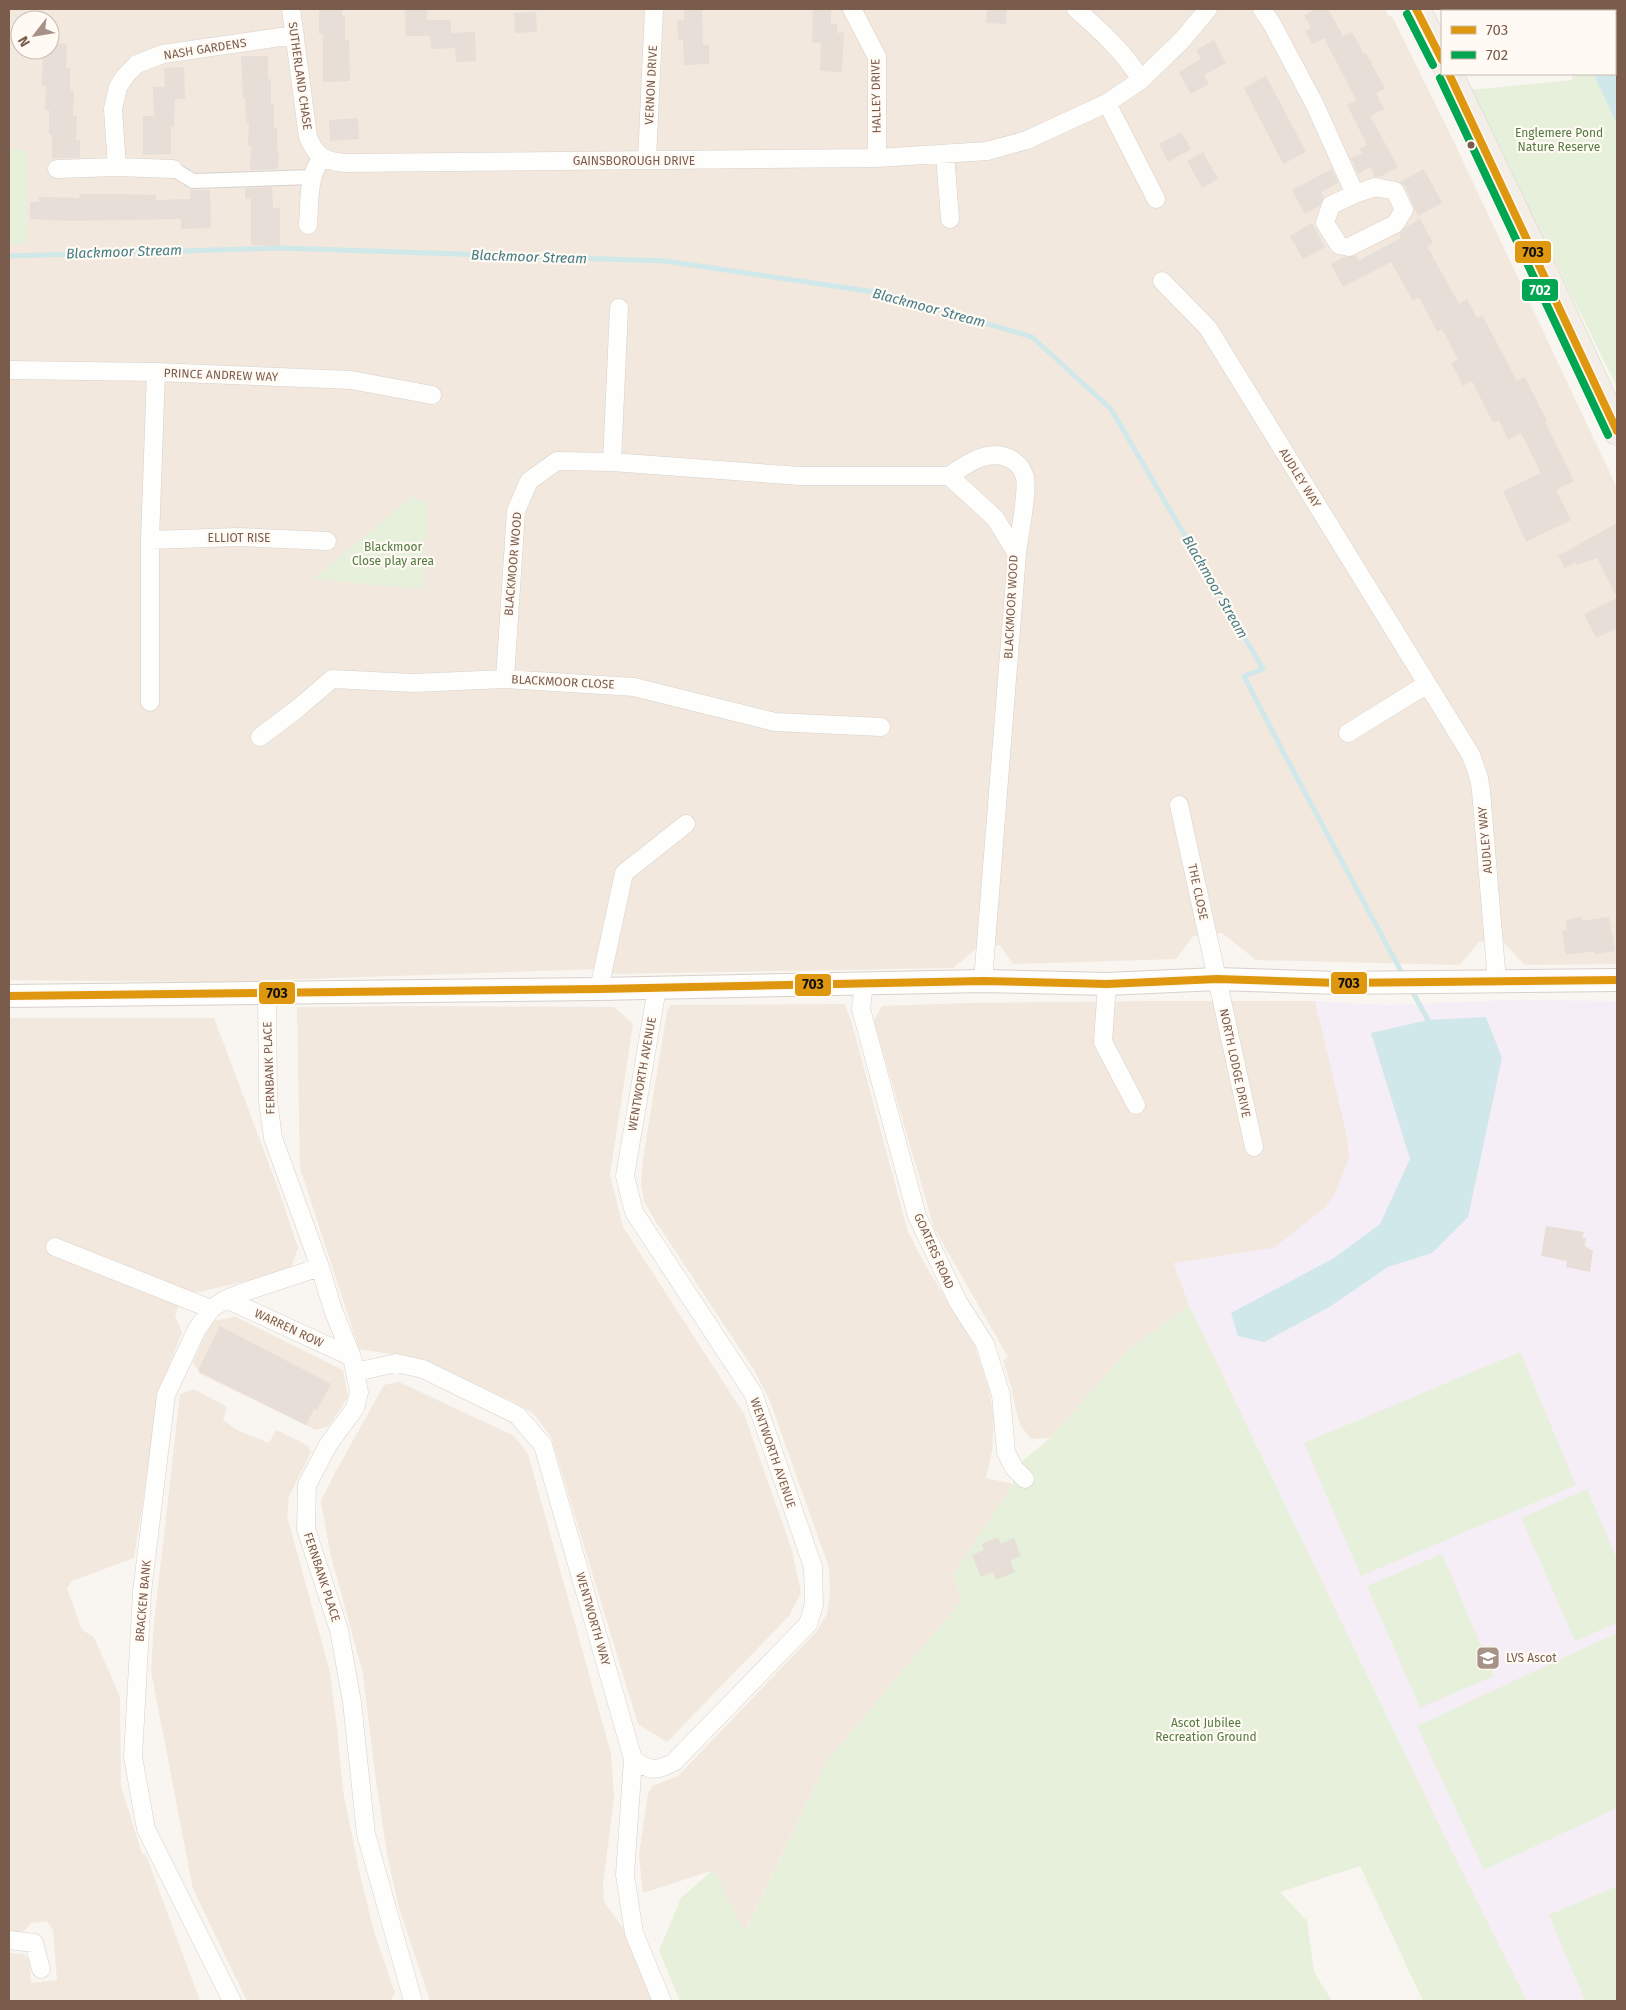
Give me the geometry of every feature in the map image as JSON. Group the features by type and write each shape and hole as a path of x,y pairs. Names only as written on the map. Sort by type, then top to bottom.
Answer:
{"main road":[{"path":"1416,9 1441,58"},
{"path":"1449,75 1617,430"}],"street":[{"name":"SUTHERLAND CHASE","path":"291,9 308,137 314,151 322,158"},
{"name":"VERNON DRIVE","path":"647,160 654,9"},
{"name":"HALLEY DRIVE","path":"852,9 878,57 877,158"},
{"path":"1076,9 1116,45 1141,80"},
{"name":"GAINSBOROUGH DRIVE","path":"322,158 332,162 346,163 877,158 987,150 1027,140 1107,103 1141,80 1183,39 1208,9"},
{"path":"1262,9 1307,89 1355,194"},
{"name":"NASH GARDENS","path":"117,167 113,109 118,87 137,64 162,54 294,36"},
{"path":"1107,103 1156,199"},
{"path":"945,154 950,220"},
{"path":"308,225 312,177 315,167 322,158"},
{"path":"57,169 117,167 173,169 193,181 312,177"},
{"name":"AUDLEY WAY","path":"1162,281 1208,328 1471,755 1479,778 1497,980"},
{"path":"612,462 619,308"},
{"name":"PRINCE ANDREW WAY","path":"9,370 156,372 351,380 432,395"},
{"path":"150,702 150,540 156,372"},
{"path":"950,476 966,463 984,456 997,455 1009,457 1019,465 1025,476 1025,489 1016,554"},
{"name":"BLACKMOOR WOOD","path":"505,679 516,511 529,481 557,461 612,462 800,476 950,476 995,518 1016,554 983,981"},
{"name":"ELLIOT RISE","path":"150,540 238,536 327,541"},
{"name":"BLACKMOOR CLOSE","path":"260,737 332,679 413,683 505,679 634,687 775,722 881,727"},
{"path":"1348,733 1427,684"},
{"name":"THE CLOSE","path":"1179,805 1217,978"},
{"path":"599,990 624,873 686,824"},
{"path":"9,996 599,990 983,981 1108,984 1217,978 1338,983 1617,980"},
{"name":"NORTH LODGE DRIVE","path":"1217,978 1254,1147"},
{"name":"GOATERS ROAD","path":"864,983 861,1009 917,1216 958,1302 985,1344 1000,1395 1006,1452 1014,1468 1025,1479"},
{"path":"1108,984 1103,1042 1136,1105"},
{"name":"WENTWORTH AVENUE","path":"633,1759 646,1769 662,1769 674,1762 808,1624 814,1605 813,1567 753,1393 634,1212 627,1185 625,1176 657,988"},
{"name":"FERNBANK PLACE","path":"267,992 268,1101 274,1138 320,1267 333,1310 354,1365 360,1392 355,1408 328,1445 308,1485 306,1529 339,1630 352,1702 366,1834 408,1998"},
{"path":"55,1247 211,1310"},
{"name":"BRACKEN BANK","path":"232,2001 146,1829 133,1757 142,1592 166,1394 197,1329 211,1310 226,1299 320,1267"},
{"name":"WARREN ROW","path":"226,1299 354,1365"},
{"name":"WENTWORTH WAY","path":"354,1365 396,1363 423,1369 517,1415 543,1445 633,1759 626,1876 634,1932 662,2001"},
{"path":"9,1940 34,1943 42,1969"}],"shaded area":[{"path":"9,9 1385,9 1389,17 1392,16 1454,142 1617,488 1617,964 1525,965 1501,940 1479,942 1460,965 1256,960 1222,933 1193,936 1176,959 1013,964 1000,945 976,949 953,968 613,974 598,969 221,982 9,980"},
{"name":"LVS Ascot","path":"1509,1000 1617,1001 1617,2001 1527,2001 1446,1839 1189,1305 1174,1263 1274,1248 1327,1206 1336,1192 1351,1153 1315,1001 1387,1005"},
{"path":"1151,1001 1315,1001 1343,1112 1350,1157 1336,1192 1327,1206 1275,1248 1174,1263 1189,1305 1129,1349 1050,1438 1031,1439 1021,1426 1017,1415 1003,1360 1008,1357 934,1228 874,1021 882,1006"},
{"path":"844,1004 851,1020 908,1232 923,1261 975,1347 989,1389 994,1418 992,1451 986,1478 1013,1484 952,1576 962,1600 827,1761 744,1933 714,1870 643,1893 639,1855 648,1793 653,1786 678,1776 816,1632 827,1614 830,1594 829,1568 770,1401 754,1370 644,1201 641,1184 643,1159 667,1011 671,1005"},
{"path":"297,1007 614,1007 633,1024 610,1175 623,1227 744,1414 792,1550 801,1593 789,1616 667,1742 638,1724 551,1437 534,1414 512,1401 410,1357 359,1349 300,1168"},
{"path":"9,1018 214,1018 278,1188 298,1248 290,1271 199,1292 183,1291 175,1316 182,1332 161,1387 134,1558 72,1581 67,1588 82,1630 94,1637 120,1697 121,1786 142,1854 146,1855 200,2001 9,2001 9,1953 23,1954 29,1959 31,1983 57,1980 53,1930 47,1921 31,1923 25,1930 18,1933 9,1932"},
{"path":"236,1317 343,1370 348,1397 329,1426 316,1430 200,1374 193,1362 212,1321"},
{"path":"399,1382 514,1436 528,1454 611,1754 614,1798 603,1885 604,1902 650,1965 658,2001 430,2001 399,1908 387,1854 363,1674 330,1552 321,1501 384,1385"},
{"path":"194,1389 227,1407 223,1420 239,1431 269,1443 276,1430 307,1445 311,1452 289,1496 287,1516 330,1672 343,1791 374,1932 395,1993 390,2001 247,2001 193,1889 151,1671 154,1623 180,1394"}],"green space":[{"name":"Englemere Pond Nature Reserve","path":"1617,9 1617,387 1470,90 1572,80 1573,75 1616,75 1616,10 1584,10"},
{"path":"9,149 26,150 27,243 9,244"},
{"name":"Blackmoor Close play area","path":"411,497 427,501 423,591 421,589 313,579"},
{"name":"Ascot Jubilee Recreation Ground","path":"1189,1305 1446,1839 1527,2001 1423,2001 1360,1866 1280,1892 1307,1921 1314,1972 1332,2001 680,2001 659,1951 681,1898 714,1869 745,1932 827,1761 962,1600 952,1576 1013,1484 1014,1468 1050,1438 1129,1349"},
{"path":"1520,1352 1576,1485 1361,1576 1304,1443"},
{"path":"1587,1489 1617,1559 1617,1623 1575,1641 1521,1518"},
{"path":"1442,1554 1494,1676 1420,1708 1367,1586"},
{"path":"1617,1633 1617,1808 1484,1870 1417,1726"},
{"path":"1617,1886 1617,2001 1585,2001 1549,1915"}],"water":[{"path":"1617,9 1617,124 1595,77 1596,75 1616,75 1616,10 1608,10"},
{"path":"1486,1017 1502,1058 1468,1217 1432,1253 1388,1267 1331,1306 1264,1342 1238,1336 1231,1313 1334,1258 1380,1224 1410,1159 1371,1033 1428,1020"}],"building":[{"path":"319,9 342,9 342,16 345,16 345,40 349,40 350,81 323,82 323,34 319,34"},
{"path":"405,9 427,9 427,20 451,20 451,33 475,32 476,61 456,62 455,48 431,49 430,36 406,36"},
{"path":"684,9 702,9 703,45 709,45 709,64 684,65 683,40 678,40 677,20 684,20"},
{"path":"813,9 831,9 831,23 837,24 837,33 844,32 842,72 820,71 821,43 812,43"},
{"path":"987,9 1007,9 1006,24 986,23"},
{"path":"1315,9 1328,9 1343,36 1352,32 1364,54 1366,53 1385,89 1376,93 1384,109 1370,116 1398,167 1380,177 1375,177 1370,167 1358,174 1351,158 1362,153 1360,149 1367,145 1347,105 1356,100 1324,38 1312,44 1305,31 1311,28 1304,15"},
{"path":"536,12 537,32 515,33 514,13"},
{"path":"1214,40 1226,63 1204,75 1209,84 1191,94 1179,72 1201,59 1196,50"},
{"path":"60,44 67,44 66,68 70,68 70,91 74,91 73,116 77,116 76,140 80,140 80,158 52,158 49,110 45,110 46,86 42,86 43,60 60,60"},
{"path":"241,56 268,56 268,79 271,79 271,104 274,104 274,128 277,128 278,169 250,170 251,146 248,146 249,123 246,123 245,98 243,98"},
{"path":"184,67 185,99 175,99 174,127 171,127 171,154 143,155 143,116 154,116 153,87 165,87 164,68"},
{"path":"1266,76 1306,152 1283,164 1244,88"},
{"path":"358,118 359,139 330,141 329,120"},
{"path":"1181,132 1191,149 1168,162 1159,144"},
{"path":"1203,152 1218,179 1202,188 1187,161"},
{"path":"1332,169 1338,183 1321,192 1324,197 1319,206 1305,214 1292,190"},
{"path":"1424,169 1442,203 1418,216 1405,186 1400,182"},
{"path":"272,187 273,208 280,208 280,246 251,245 251,199 245,199 245,188"},
{"path":"190,190 210,190 211,228 181,229 181,219 70,221 30,219 30,202 39,202 39,197 80,198 79,194 117,194 156,195 156,200 190,199"},
{"path":"1420,219 1433,243 1427,246 1459,304 1467,299 1477,318 1482,315 1517,381 1525,377 1574,481 1556,490 1571,520 1526,542 1503,491 1541,473 1521,433 1508,440 1499,420 1493,423 1472,381 1463,386 1451,363 1458,360 1442,329 1437,332 1419,297 1413,301 1391,262 1343,287 1331,264 1344,257 1356,256 1358,261 1401,238 1399,234 1406,227"},
{"path":"1312,223 1325,247 1303,259 1290,236"},
{"path":"1617,523 1617,598 1597,558 1577,565 1576,562 1565,568 1558,556"},
{"path":"1617,598 1617,628 1596,638 1584,614"},
{"path":"1582,917 1582,921 1609,917 1615,951 1595,954 1594,951 1566,955 1562,931 1567,930 1566,920"},
{"path":"1546,1226 1584,1232 1582,1238 1586,1238 1585,1246 1593,1251 1590,1272 1566,1267 1567,1261 1541,1256"},
{"path":"220,1326 331,1384 317,1410 314,1409 306,1425 198,1371"},
{"path":"998,1537 1001,1544 1014,1538 1021,1556 1010,1561 1015,1572 996,1580 993,1572 981,1577 972,1555 984,1550 982,1544"}],"waterway":[{"name":"Blackmoor Stream","path":"9,256 281,248 665,261 888,294 1032,337 1111,409 1263,669 1244,676 1403,975"},
{"name":"Blackmoor Stream","path":"1411,989 1428,1020"}],"transit line":[{"name":"703","path":"1416,9 1441,58"},
{"name":"702","path":"1407,14 1433,65"},
{"name":"703","path":"1449,75 1617,431"},
{"name":"702","path":"1440,78 1608,435"},
{"name":"703","path":"9,996 599,989 983,981 1107,984 1217,979 1338,983 1617,980"}],"place":[{"name":"LVS Ascot","path":"1488,1658"}]}
